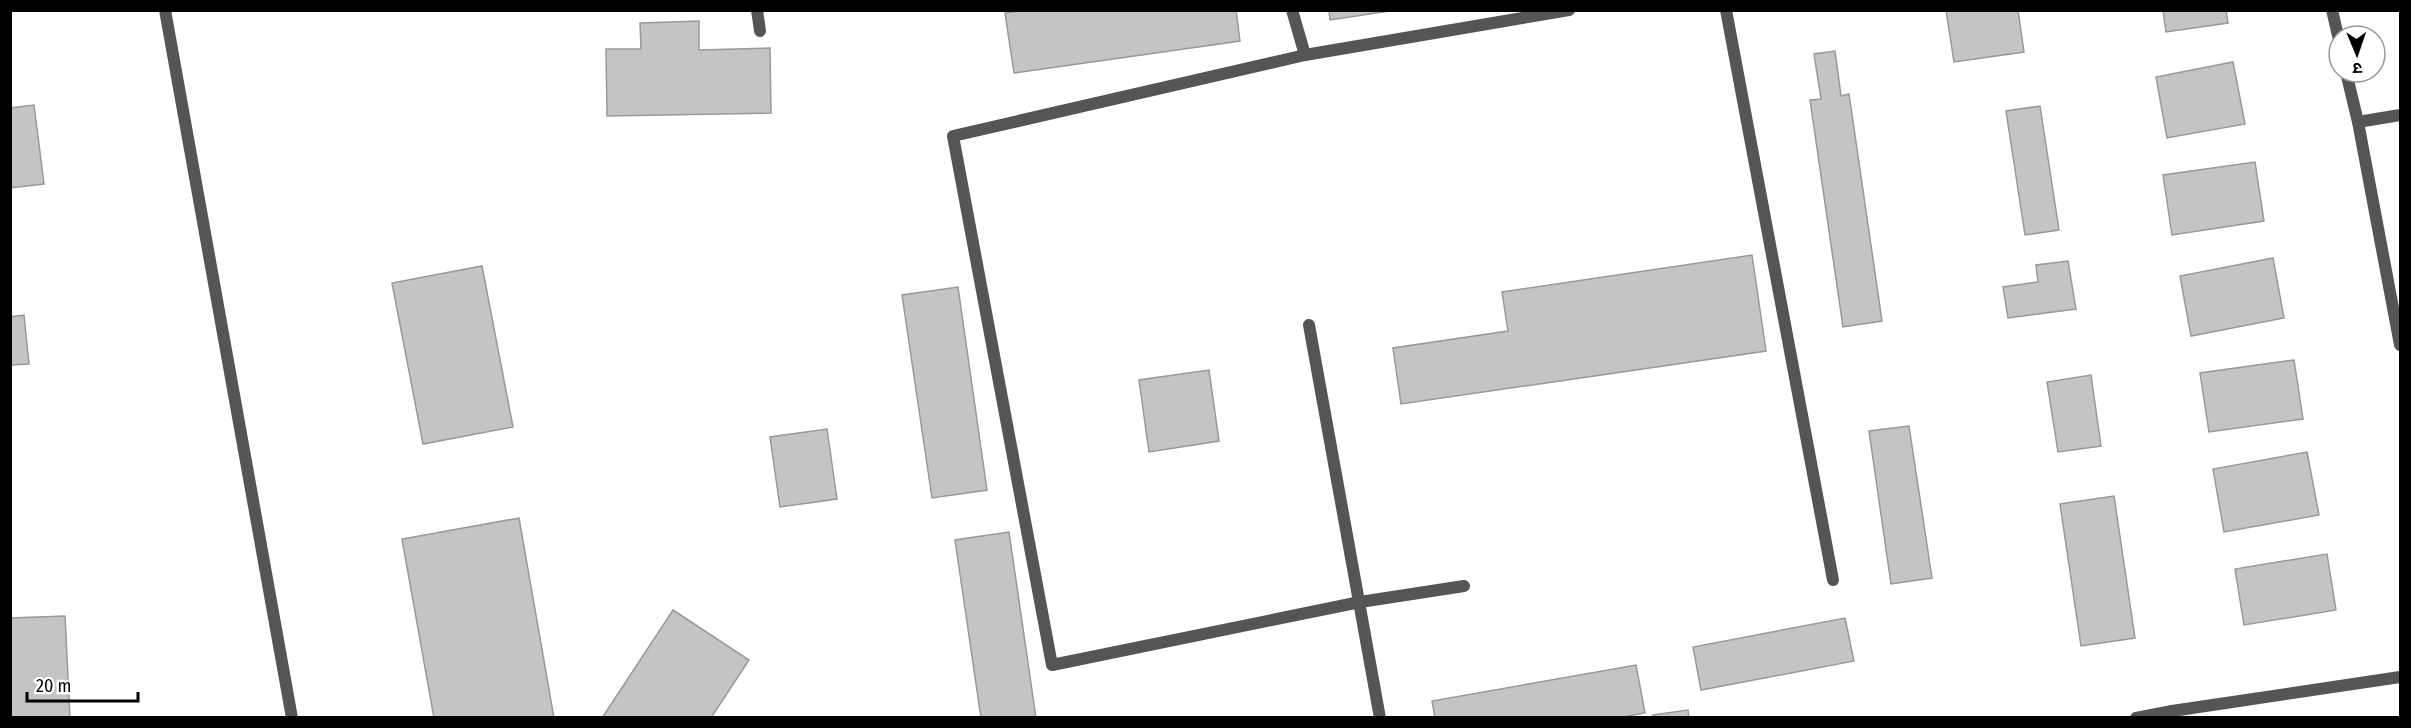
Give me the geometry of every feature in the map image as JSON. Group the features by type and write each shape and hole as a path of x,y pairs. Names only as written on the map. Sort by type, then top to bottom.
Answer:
{"street":[{"path":"165,10 292,717"},
{"path":"757,10 760,31"},
{"path":"1292,10 1305,55"},
{"path":"1464,586 1360,602 1052,665 953,136 1305,55 1569,10"},
{"path":"1726,10 1833,580"},
{"path":"2349,84 2400,345"},
{"path":"2358,122 2400,115"},
{"path":"1309,325 1380,717"},
{"path":"2136,717 2172,714 2400,676"}],"building":[{"path":"1024,10 1236,10 1240,41 1014,73 1005,13"},
{"path":"1329,10 1397,10 1330,20"},
{"path":"1946,10 2018,10 2024,52 1954,62"},
{"path":"2163,10 2226,10 2228,23 2166,32"},
{"path":"699,21 699,50 770,48 771,113 607,116 606,49 641,49 640,23"},
{"path":"1835,51 1841,96 1849,94 1882,321 1843,327 1810,100 1821,99 1814,54"},
{"path":"2233,62 2245,124 2167,138 2156,77"},
{"path":"34,105 44,184 10,188 10,108"},
{"path":"2040,106 2059,230 2025,235 2006,111"},
{"path":"2255,162 2264,221 2172,235 2163,175"},
{"path":"1752,255 1766,351 1401,404 1393,348 1508,331 1502,292"},
{"path":"2273,258 2284,318 2191,336 2180,276"},
{"path":"2068,261 2076,309 2008,318 2003,287 2038,282 2036,265"},
{"path":"482,266 513,427 423,444 392,283"},
{"path":"958,287 987,490 932,498 902,295"},
{"path":"24,315 29,364 10,365 10,317"},
{"path":"2294,360 2303,419 2209,432 2200,373"},
{"path":"1209,370 1219,441 1149,452 1139,380"},
{"path":"2091,375 2101,446 2058,452 2047,382"},
{"path":"1909,426 1932,578 1891,584 1869,431"},
{"path":"827,429 837,499 780,507 770,437"},
{"path":"2307,452 2319,515 2224,532 2213,469"},
{"path":"2114,496 2135,638 2081,646 2060,504"},
{"path":"519,518 554,718 434,718 402,539"},
{"path":"1009,532 1036,718 981,718 955,540"},
{"path":"2327,554 2336,610 2244,625 2235,569"},
{"path":"673,610 749,660 711,718 602,718"},
{"path":"65,616 70,718 10,718 10,618"},
{"path":"1845,618 1854,661 1701,690 1693,647"},
{"path":"1636,665 1645,713 1618,718 1435,718 1432,701"},
{"path":"1688,710 1689,718 1653,718 1653,715"}]}
